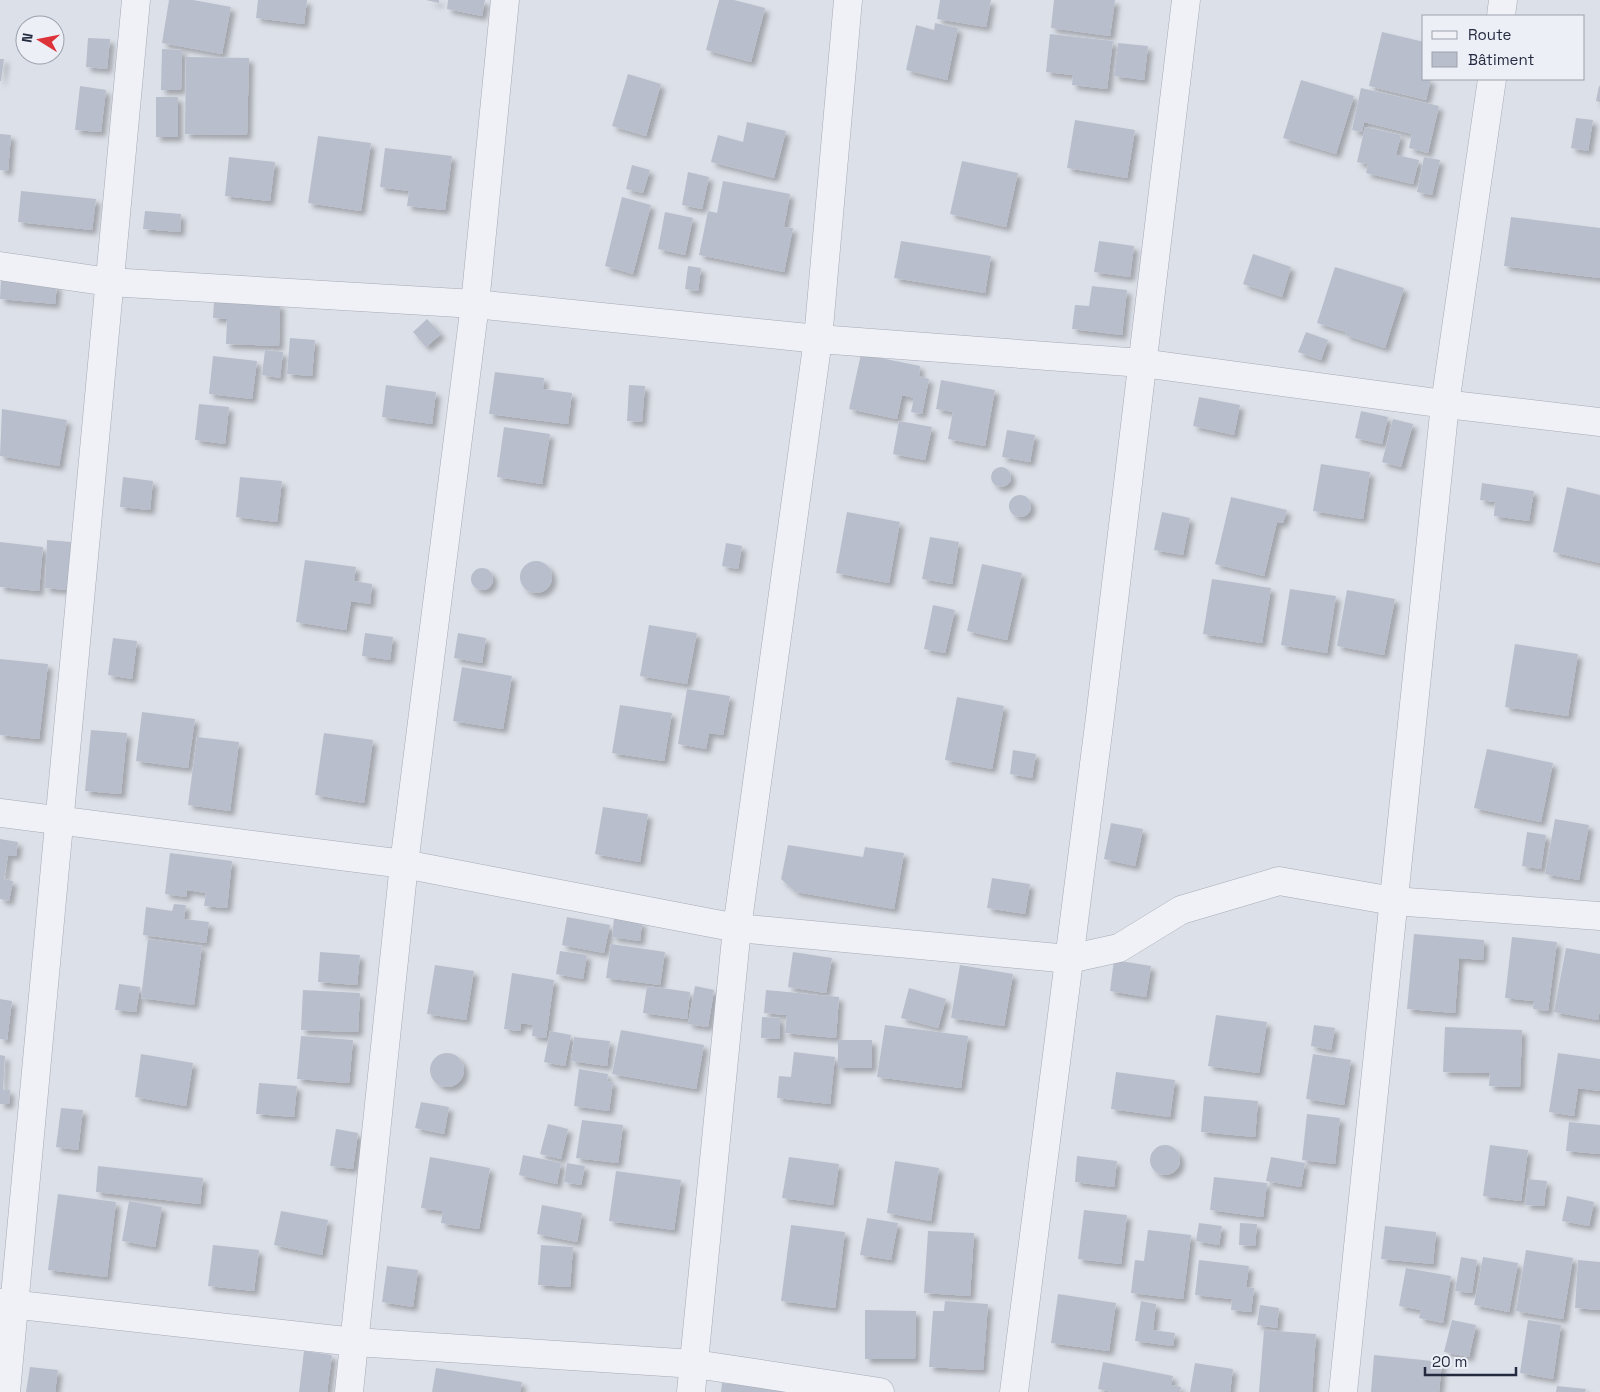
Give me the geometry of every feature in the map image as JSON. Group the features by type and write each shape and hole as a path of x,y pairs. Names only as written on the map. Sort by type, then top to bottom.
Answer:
{"street":[{"path":"6,1392 7,1304 60,821 136,0"},
{"path":"349,1392 404,864 475,304 506,0"},
{"path":"691,1392 737,928 818,339 848,0"},
{"path":"1014,1392 1100,718 1186,0"},
{"path":"1501,15 1503,0"},
{"path":"1343,1392 1445,404 1492,80"},
{"path":"0,266 109,282 475,304 818,339 1142,363 1445,404 1600,422"},
{"path":"0,813 404,864 737,928 1069,959 1119,948 1180,910 1279,882 1393,901 1600,916"},
{"path":"7,1304 355,1342 695,1364 880,1392"}],"building":[{"path":"169,0 193,0 231,7 222,54 162,43"},
{"path":"258,0 307,0 304,24 256,18"},
{"path":"426,0 439,0 439,3"},
{"path":"448,0 485,0 482,16 447,9"},
{"path":"719,0 734,0 765,8 751,62 706,50"},
{"path":"940,0 991,0 986,27 937,19"},
{"path":"1054,0 1115,0 1110,36 1051,28"},
{"path":"935,23 958,28 947,80 906,70 916,25 934,30"},
{"path":"1382,32 1422,42 1422,80 1431,80 1426,100 1369,86"},
{"path":"1050,34 1113,41 1107,89 1072,85 1073,75 1046,72"},
{"path":"88,38 110,39 107,69 86,67"},
{"path":"1118,43 1148,46 1144,80 1114,76"},
{"path":"162,49 182,50 181,90 161,90"},
{"path":"186,57 249,58 247,135 185,134"},
{"path":"0,59 4,59 1,81 0,81"},
{"path":"628,74 661,84 646,136 612,126"},
{"path":"1301,80 1354,96 1336,154 1283,138"},
{"path":"80,86 106,90 101,132 75,130"},
{"path":"1600,86 1600,102 1596,101"},
{"path":"1361,88 1439,106 1428,153 1409,148 1412,134 1364,122 1362,132 1352,130"},
{"path":"156,97 178,97 178,137 156,137"},
{"path":"1576,118 1593,120 1588,151 1571,148"},
{"path":"1075,120 1135,130 1127,178 1067,168"},
{"path":"747,122 786,131 774,178 711,162 718,135 743,142"},
{"path":"1365,127 1401,135 1396,155 1419,160 1413,184 1366,173 1368,164 1357,162"},
{"path":"0,134 11,135 8,171 0,170"},
{"path":"318,136 371,143 361,211 308,203"},
{"path":"385,148 452,156 445,210 407,206 409,191 380,187"},
{"path":"229,157 275,162 270,201 225,196"},
{"path":"1424,157 1440,160 1432,195 1417,192"},
{"path":"962,161 1018,173 1006,227 950,214"},
{"path":"632,165 650,170 643,193 626,189"},
{"path":"688,172 709,177 702,209 682,205"},
{"path":"723,181 790,194 784,227 793,228 784,272 699,255 708,211 717,213"},
{"path":"21,191 96,199 92,230 18,222"},
{"path":"622,197 651,205 633,274 605,266"},
{"path":"145,211 181,214 180,232 143,229"},
{"path":"665,212 693,218 685,255 658,249"},
{"path":"1511,217 1600,228 1600,278 1504,266"},
{"path":"901,241 991,256 985,293 894,278"},
{"path":"1099,241 1134,246 1130,277 1094,272"},
{"path":"1253,254 1291,267 1282,297 1243,284"},
{"path":"688,266 701,268 698,291 685,289"},
{"path":"1335,267 1404,288 1385,348 1345,335 1346,332 1317,323"},
{"path":"1,279 57,285 55,304 0,299"},
{"path":"1092,286 1127,290 1122,335 1072,329 1075,305 1089,306"},
{"path":"214,302 280,304 279,346 226,344 227,319 213,318"},
{"path":"427,319 441,334 426,347 413,332"},
{"path":"1306,332 1328,340 1321,360 1298,352"},
{"path":"290,338 315,340 312,376 287,374"},
{"path":"265,350 283,352 280,378 262,375"},
{"path":"861,354 920,366 919,376 929,379 922,414 911,412 914,398 902,395 897,419 849,409"},
{"path":"213,356 257,361 252,399 209,394"},
{"path":"495,372 544,378 543,389 572,393 568,424 489,414"},
{"path":"941,380 995,390 985,446 948,439 953,412 936,409"},
{"path":"386,385 436,392 432,424 382,417"},
{"path":"629,385 645,386 642,422 627,421"},
{"path":"1199,397 1240,405 1234,435 1193,426"},
{"path":"199,404 229,407 225,444 195,440"},
{"path":"2,409 67,420 59,466 0,456"},
{"path":"1361,411 1388,417 1382,444 1355,438"},
{"path":"1393,419 1413,424 1401,467 1382,462"},
{"path":"899,421 932,427 925,460 893,454"},
{"path":"504,427 550,434 542,484 497,477"},
{"path":"1007,430 1035,435 1030,462 1002,457"},
{"path":"1321,464 1370,472 1363,519 1313,511"},
{"path":"1001,467 1008,470 1011,477 1008,484 1001,487 994,484 991,477 994,470"},
{"path":"123,477 153,481 150,510 120,507"},
{"path":"240,477 282,481 277,522 236,517"},
{"path":"1482,483 1534,491 1529,521 1494,516 1495,502 1480,500"},
{"path":"1567,487 1600,495 1600,563 1553,552"},
{"path":"1020,495 1028,498 1031,506 1028,514 1020,517 1012,514 1009,506 1012,498"},
{"path":"1231,497 1287,510 1283,523 1277,522 1264,576 1215,564"},
{"path":"847,512 900,522 889,583 836,573"},
{"path":"1162,512 1190,518 1183,555 1154,550"},
{"path":"930,537 959,542 952,584 922,579"},
{"path":"47,540 71,542 68,590 45,588"},
{"path":"0,542 43,547 39,591 0,587"},
{"path":"726,543 742,546 738,569 722,566"},
{"path":"305,560 356,567 354,581 372,584 370,604 351,601 346,630 296,622"},
{"path":"536,561 547,566 552,577 547,588 536,593 525,588 520,577 525,566"},
{"path":"982,564 1022,573 1007,640 967,631"},
{"path":"482,568 490,571 493,579 490,587 482,590 474,587 471,579 474,571"},
{"path":"1212,579 1271,588 1262,643 1203,634"},
{"path":"1290,589 1336,596 1327,653 1281,645"},
{"path":"1347,590 1395,599 1384,655 1337,646"},
{"path":"933,605 955,610 945,653 924,649"},
{"path":"649,625 697,633 687,684 640,676"},
{"path":"365,633 393,637 390,660 362,656"},
{"path":"458,633 486,638 482,663 454,658"},
{"path":"113,638 137,641 132,679 108,675"},
{"path":"1515,644 1578,654 1568,716 1505,707"},
{"path":"0,659 48,664 39,739 0,735"},
{"path":"462,667 512,676 503,729 453,721"},
{"path":"687,689 730,696 723,735 709,733 706,749 678,744"},
{"path":"957,697 1004,706 992,769 945,760"},
{"path":"620,705 672,713 664,761 612,753"},
{"path":"142,712 195,719 188,768 136,761"},
{"path":"91,730 127,733 121,794 85,791"},
{"path":"324,733 373,740 364,803 315,795"},
{"path":"197,737 239,742 230,811 188,805"},
{"path":"1487,749 1553,763 1541,822 1474,808"},
{"path":"1013,750 1036,754 1032,778 1010,774"},
{"path":"603,807 648,814 640,862 595,854"},
{"path":"1555,819 1589,825 1579,880 1545,874"},
{"path":"1111,823 1143,829 1135,866 1104,859"},
{"path":"1527,832 1546,835 1541,869 1522,866"},
{"path":"0,839 18,842 16,856 8,855 4,879 13,881 9,901 0,899"},
{"path":"788,845 863,857 865,847 904,853 894,909 796,892 781,879"},
{"path":"170,853 232,861 227,908 204,906 206,893 187,890 186,897 165,894"},
{"path":"992,878 1030,884 1025,914 987,908"},
{"path":"174,904 186,905 184,919 209,922 206,943 143,935 146,907 172,911"},
{"path":"567,917 610,925 604,953 562,945"},
{"path":"614,918 642,922 640,941 612,937"},
{"path":"1414,934 1484,940 1483,960 1459,958 1455,1013 1407,1009"},
{"path":"1512,937 1557,942 1548,1011 1533,1009 1534,1001 1505,998"},
{"path":"148,939 202,946 194,1005 141,998"},
{"path":"611,944 665,952 660,985 606,978"},
{"path":"1566,948 1600,954 1600,1009 1598,1020 1554,1012"},
{"path":"560,951 587,955 583,979 556,974"},
{"path":"320,952 360,955 357,985 318,982"},
{"path":"793,952 832,958 826,993 788,987"},
{"path":"1114,960 1151,966 1146,997 1110,991"},
{"path":"435,965 474,971 466,1020 427,1014"},
{"path":"960,965 1013,974 1004,1026 951,1018"},
{"path":"512,973 554,980 546,1038 532,1036 533,1025 521,1023 520,1031 504,1029"},
{"path":"119,984 140,987 136,1012 115,1010"},
{"path":"647,986 690,992 687,1019 643,1013"},
{"path":"695,986 714,990 708,1027 688,1024"},
{"path":"909,988 946,999 938,1028 901,1018"},
{"path":"303,990 360,993 358,1032 301,1030"},
{"path":"766,990 839,997 836,1038 785,1033 787,1015 764,1013"},
{"path":"0,999 12,1001 7,1040 0,1039"},
{"path":"1216,1015 1267,1022 1259,1073 1208,1066"},
{"path":"762,1017 780,1018 780,1039 761,1038"},
{"path":"885,1025 968,1036 961,1088 877,1077"},
{"path":"1314,1025 1335,1028 1331,1050 1311,1046"},
{"path":"1445,1027 1522,1030 1520,1087 1489,1086 1490,1073 1443,1072"},
{"path":"621,1030 704,1045 696,1089 612,1074"},
{"path":"550,1031 571,1035 565,1066 544,1062"},
{"path":"301,1036 353,1040 349,1083 297,1079"},
{"path":"574,1037 610,1041 607,1066 571,1061"},
{"path":"838,1040 872,1040 872,1068 838,1068"},
{"path":"794,1052 835,1057 830,1104 777,1098 779,1076 791,1077"},
{"path":"447,1053 459,1058 464,1070 459,1082 447,1087 435,1082 430,1070 435,1058"},
{"path":"1558,1053 1600,1059 1600,1091 1578,1088 1574,1116 1549,1112"},
{"path":"141,1054 193,1063 186,1106 135,1097"},
{"path":"1313,1054 1351,1060 1344,1105 1306,1099"},
{"path":"0,1055 5,1056 3,1090 10,1090 9,1104 0,1104"},
{"path":"579,1069 608,1074 607,1081 613,1082 609,1111 574,1106"},
{"path":"1116,1072 1175,1080 1170,1117 1111,1109"},
{"path":"259,1083 297,1086 294,1117 256,1114"},
{"path":"1204,1096 1258,1101 1255,1137 1201,1132"},
{"path":"421,1102 449,1107 444,1134 415,1128"},
{"path":"61,1108 83,1110 78,1150 56,1147"},
{"path":"1307,1114 1340,1118 1335,1164 1302,1160"},
{"path":"582,1120 623,1125 618,1163 576,1158"},
{"path":"1569,1122 1600,1125 1600,1154 1566,1151"},
{"path":"548,1124 568,1129 561,1159 540,1154"},
{"path":"336,1129 358,1133 353,1169 330,1166"},
{"path":"1165,1145 1176,1149 1180,1160 1176,1171 1165,1175 1154,1171 1150,1160 1154,1149"},
{"path":"1490,1145 1528,1150 1521,1201 1483,1196"},
{"path":"523,1155 561,1163 557,1184 519,1175"},
{"path":"1077,1156 1117,1161 1114,1187 1075,1182"},
{"path":"430,1157 490,1168 479,1229 441,1223 443,1211 421,1208"},
{"path":"789,1157 839,1164 833,1205 782,1198"},
{"path":"1271,1157 1305,1163 1301,1187 1266,1181"},
{"path":"895,1161 939,1168 931,1221 887,1213"},
{"path":"567,1163 585,1166 581,1185 564,1182"},
{"path":"98,1166 203,1178 200,1204 96,1192"},
{"path":"616,1171 681,1180 674,1230 609,1221"},
{"path":"1214,1177 1267,1183 1263,1217 1210,1210"},
{"path":"1528,1179 1547,1181 1544,1206 1525,1205"},
{"path":"58,1194 116,1202 107,1277 48,1270"},
{"path":"1567,1196 1594,1202 1589,1226 1562,1221"},
{"path":"129,1201 162,1207 155,1247 122,1241"},
{"path":"542,1205 582,1213 577,1242 537,1234"},
{"path":"1084,1210 1127,1215 1121,1264 1078,1259"},
{"path":"281,1211 328,1220 322,1255 274,1245"},
{"path":"867,1218 898,1223 891,1260 860,1255"},
{"path":"1199,1223 1222,1226 1219,1245 1196,1241"},
{"path":"1240,1223 1257,1224 1255,1246 1239,1245"},
{"path":"791,1225 845,1232 835,1308 781,1301"},
{"path":"1385,1226 1436,1232 1433,1264 1381,1259"},
{"path":"1148,1230 1191,1235 1183,1299 1131,1293 1135,1260 1144,1261"},
{"path":"928,1231 974,1233 970,1296 924,1293"},
{"path":"213,1245 259,1250 254,1291 208,1286"},
{"path":"541,1245 573,1247 570,1287 538,1285"},
{"path":"1526,1250 1573,1258 1563,1319 1516,1311"},
{"path":"1461,1257 1477,1260 1472,1293 1455,1291"},
{"path":"1483,1257 1518,1263 1509,1312 1474,1305"},
{"path":"1199,1260 1249,1266 1246,1287 1254,1288 1251,1312 1231,1310 1232,1299 1195,1295"},
{"path":"1578,1260 1600,1262 1600,1310 1575,1308"},
{"path":"387,1266 418,1270 413,1307 382,1302"},
{"path":"1406,1268 1451,1276 1443,1323 1419,1318 1421,1310 1399,1306"},
{"path":"1058,1294 1116,1303 1109,1351 1051,1343"},
{"path":"945,1301 988,1304 983,1370 929,1367 933,1311 944,1311"},
{"path":"1141,1301 1156,1304 1153,1330 1175,1333 1173,1346 1135,1341"},
{"path":"1260,1305 1279,1308 1277,1328 1257,1325"},
{"path":"865,1310 916,1311 915,1359 865,1359"},
{"path":"1452,1320 1476,1325 1469,1357 1444,1352"},
{"path":"1528,1320 1561,1325 1553,1379 1520,1373"},
{"path":"1264,1330 1316,1334 1312,1392 1259,1392"},
{"path":"304,1351 332,1355 327,1392 299,1392"},
{"path":"1374,1355 1442,1362 1439,1392 1371,1392"},
{"path":"1103,1362 1173,1376 1171,1385 1181,1387 1180,1392 1112,1392 1098,1389"},
{"path":"1195,1363 1233,1369 1230,1392 1190,1392"},
{"path":"30,1367 58,1370 55,1392 26,1392"},
{"path":"436,1368 522,1382 520,1392 432,1392"},
{"path":"722,1383 782,1389 782,1392 721,1392"},
{"path":"1557,1386 1586,1389 1585,1392 1556,1392"}]}
